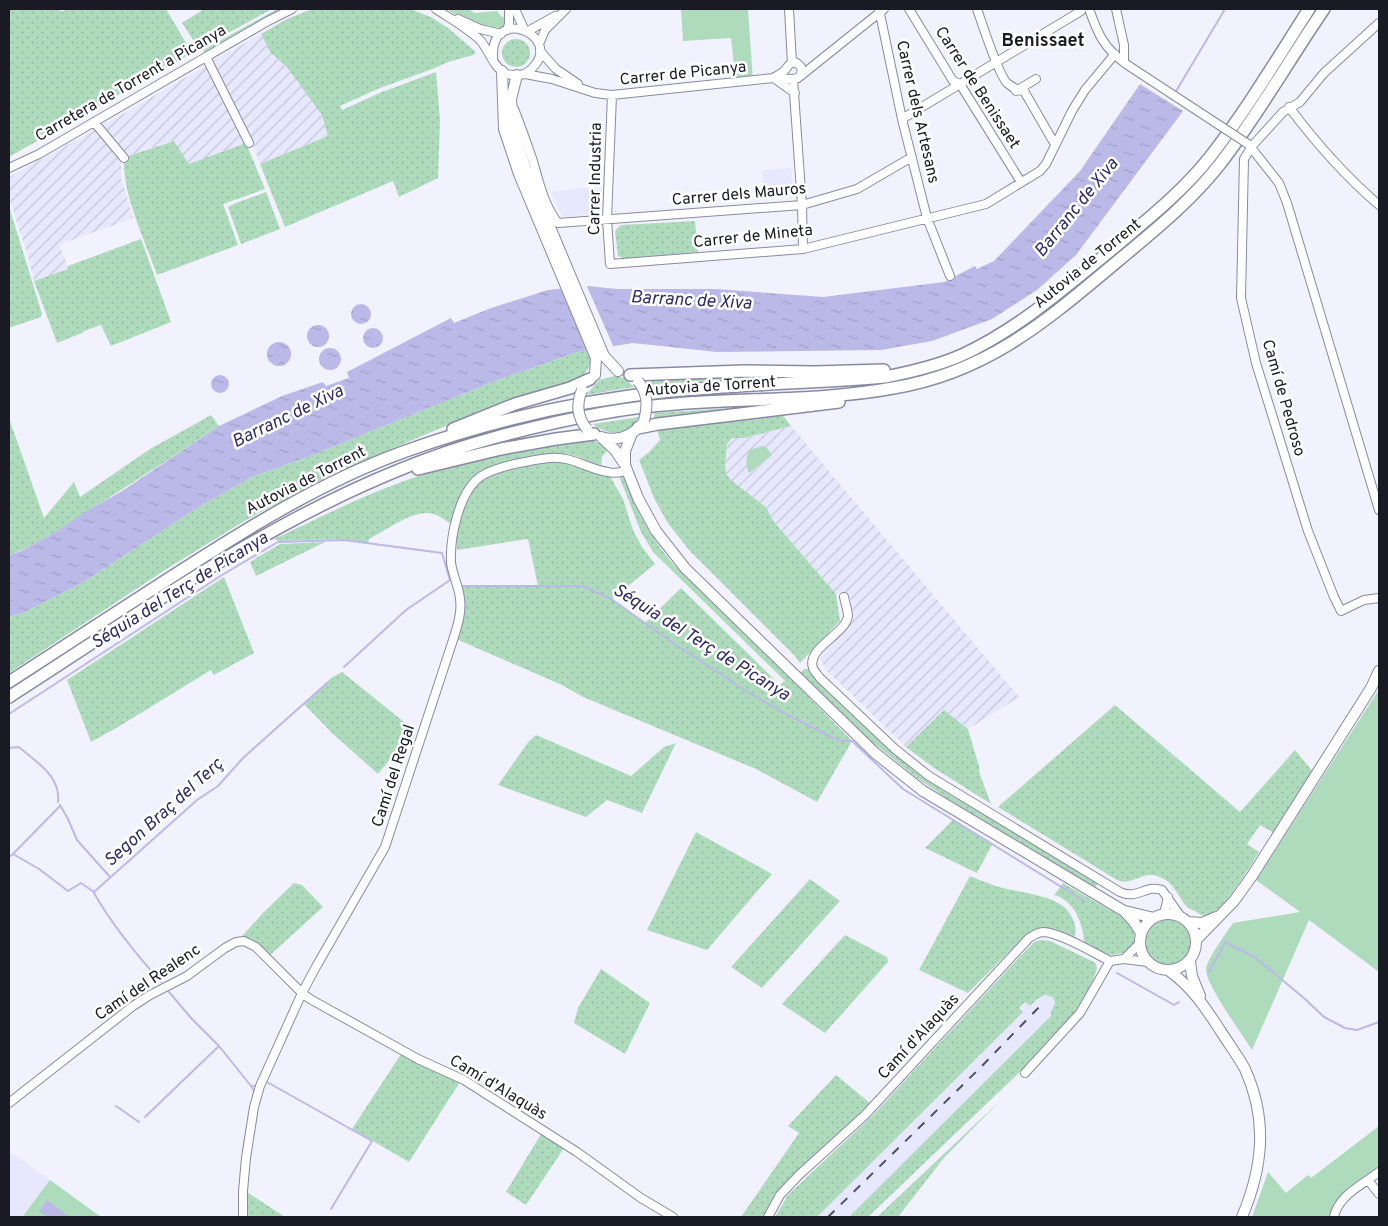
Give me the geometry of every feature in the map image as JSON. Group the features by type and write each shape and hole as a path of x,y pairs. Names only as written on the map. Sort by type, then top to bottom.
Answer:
{"highway":[{"name":"Autovia de Torrent","path":"9,682 261,521 346,476 402,452 485,426 610,399 672,391 885,377 918,370 961,355 1002,334 1050,301 1182,188 1209,158 1239,117 1308,9"},
{"name":"Autovia de Torrent","path":"9,697 224,558 304,514 416,463 490,438 556,422 612,412 672,404 842,394 890,389 923,383 966,368 1018,340 1058,311 1190,198 1219,166 1250,123 1324,9"},
{"path":"634,378 650,375 744,371 891,370 916,365 1002,334"},
{"path":"638,427 891,395 924,388 968,374 1018,340"},
{"path":"402,452 418,443 497,411 570,388 593,377"},
{"path":"378,480 501,449 594,434"}],"main road":[{"path":"502,71 504,129 519,174 563,269"},
{"path":"521,75 511,99 513,129 526,172 563,269 600,357 618,371 634,378 647,397 647,409 625,451 626,468"},
{"path":"600,357 593,377 582,390 578,400 578,410 581,418 594,434 614,449 626,468 638,498 656,531 685,568 875,753 922,791 1124,911 1134,922 1141,938 1142,953 1148,962 1157,968 1168,970 1179,968 1190,961"},
{"path":"593,377 605,371 618,371"},
{"path":"594,434 618,439 638,427"},
{"path":"1196,940 1234,901 1252,876 1366,696 1379,671"},
{"path":"1124,911 1154,918"},
{"path":"1141,938 1146,924 1164,914 1173,914 1185,920 1205,922 1223,913"},
{"path":"1185,920 1194,930 1196,948 1190,961 1192,976 1202,1002"},
{"path":"1168,970 1181,980 1202,1002 1244,1067 1252,1086 1258,1112 1260,1162 1242,1217"}],"street":[{"name":"Carretera de Torrent a Picanya","path":"9,168 39,154 268,21 292,9"},
{"path":"437,9 480,29 504,32 514,28 526,30 534,36 539,47"},
{"path":"437,9 474,35 487,49 495,64 502,71 512,75 521,75 531,70 538,62 539,47 546,30 564,11"},
{"path":"493,58 494,45 509,24 509,9"},
{"path":"516,9 526,30"},
{"path":"788,9 795,64 802,69 795,78 795,93 803,249"},
{"name":"Carrer de Benissaet","path":"909,9 953,81 960,84 1021,182"},
{"name":"Carrer de Benissaet","path":"977,9 1006,82 1016,91 1024,91 1053,141"},
{"path":"1116,9 1124,45 1125,63"},
{"path":"795,78 881,10"},
{"name":"Carrer dels Artesans","path":"881,10 902,119 927,218 950,276"},
{"path":"902,119 1085,10 1099,37 1116,56 1250,145 1279,184 1287,203 1379,510"},
{"path":"526,30 564,11"},
{"path":"1250,145 1289,107 1300,102 1324,73 1379,23"},
{"name":"Carrer de Picanya","path":"539,47 556,69 574,82 595,93"},
{"path":"927,218 986,204 1040,171 1046,164 1072,111 1085,90 1116,56"},
{"path":"206,57 249,143"},
{"path":"795,78 787,76 785,70 787,65 817,62"},
{"name":"Carrer de Picanya","path":"773,78 785,70"},
{"name":"Carrer de Picanya","path":"521,75 552,79 595,93 612,95 773,78 795,78"},
{"path":"773,78 795,93"},
{"path":"1016,91 1036,79"},
{"name":"Carrer Industria","path":"610,264 607,219 612,95"},
{"name":"Carrer dels Mauros","path":"512,107 533,162 537,180 553,217 558,222 802,206 857,189 912,157"},
{"path":"1289,107 1316,142 1357,186 1379,205"},
{"path":"94,122 124,158"},
{"name":"Camí de Pedroso","path":"1250,145 1244,159 1241,298 1256,363 1308,531 1334,597 1342,611 1364,600 1379,598"},
{"name":"Carrer de Mineta","path":"610,264 803,249 927,218"},
{"name":"Camí del Regal","path":"243,1217 246,1158 260,1086 302,993 385,847 459,619 460,599 451,563 454,525 467,493 483,475 540,460 568,459 610,473 626,468"},
{"path":"844,597 848,616 844,624 815,654 812,663 813,668 822,679 895,749 929,776 1120,892 1130,895 1152,889 1162,890 1185,920"},
{"path":"1164,914 1168,898"},
{"name":"Camí d'Alaquàs","path":"768,1217 780,1195 799,1175 865,1115 1029,938 1040,932 1046,932 1110,961"},
{"path":"1124,958 1141,938"},
{"name":"Camí del Realenc","path":"9,1103 133,1006 187,976 236,942 244,941 256,947 302,993"},
{"path":"1025,1073 1080,1012 1110,961 1124,958 1148,962"},
{"name":"Camí d'Alaquàs","path":"302,993 418,1059 464,1080 577,1152 641,1198 673,1217"},
{"path":"1334,1217 1340,1202 1379,1172"},
{"path":"1368,1180 1379,1194"}],"shaded area":[{"path":"261,34 270,52 286,66 322,115 328,136 260,164 251,141 211,62"},
{"path":"207,65 246,143 189,164 173,141 148,148 124,158 102,126"},
{"path":"100,127 121,159 121,177 133,218 59,245 69,269 34,281 9,197 9,177"},
{"path":"791,168 793,187 789,197 764,199 762,170"},
{"path":"584,188 602,189 601,213 562,216 551,192"},
{"path":"791,426 1019,697 968,729 944,710 906,747 826,670 820,658 852,622 853,610 850,597 843,592 836,594 774,522 766,507 732,481 726,474 727,444 732,438 744,438"},
{"path":"1045,995 1053,997 1055,1002 1051,1016 892,1176 849,1217 817,1217 1023,1012 1019,1008 1025,1002 1030,1006 1037,999"},
{"path":"9,1151 50,1180 21,1217 9,1217"}],"green space":[{"path":"9,9 60,9 61,12 67,9 166,9 192,53 9,157"},
{"path":"204,9 272,9 199,49 182,23"},
{"path":"277,9 283,9 205,53 203,50"},
{"path":"312,9 410,9 431,17 448,28 476,52 473,55 448,62 380,88 340,106 342,110 382,92 436,72 440,120 438,178 399,197 393,181 285,227 260,164 328,136 322,115 286,66 270,52 261,34 287,19"},
{"path":"448,9 468,9 475,13 497,11 502,17 508,16 504,26 492,28 466,20"},
{"path":"681,9 748,9 753,81 736,83 731,38 683,41"},
{"path":"516,39 526,43 530,53 526,63 516,67 506,63 502,53 506,43"},
{"path":"174,141 189,164 246,143 265,189 223,204 238,245 157,275 130,202 124,172 124,158"},
{"path":"266,192 280,229 241,244 228,207"},
{"path":"9,206 42,314 41,317 9,328"},
{"path":"695,221 698,252 626,259 618,256 615,231 621,225"},
{"path":"141,239 171,322 111,346 101,325 57,343 34,281 68,269 68,266"},
{"path":"588,350 592,359 586,372 576,382 472,415 334,473 246,520 165,570 9,673 9,617 25,612 82,583 197,508 252,477 310,456 495,381 577,352"},
{"path":"791,375 651,386 647,380"},
{"path":"615,376 624,378 634,387 586,395 599,380"},
{"path":"790,404 653,419 655,413"},
{"path":"782,414 791,426 744,438 732,438 727,444 725,465 726,474 732,481 766,507 774,522 836,594 840,621 800,663 689,550 667,522 654,498 639,460 660,440 657,429"},
{"path":"211,415 219,426 54,533 9,555 9,418 44,518 74,482 80,497 150,449"},
{"path":"639,417 624,431 605,431 593,424"},
{"path":"590,438 608,449 602,457 601,467 576,456 558,453 531,456 502,464 478,475 470,482 461,496 451,524 434,514 426,513 400,521 369,539 368,543 342,539 278,541 274,539 365,496 403,481 463,463"},
{"path":"762,446 766,447 772,455 749,473 746,462 749,450"},
{"path":"566,461 611,478 623,499 633,530 642,547 655,564 612,599 645,623 681,588 780,685 785,681 653,552 641,532 619,476 623,475 644,522 673,564 852,741 817,802 756,769 583,697 562,685 456,639 463,613 459,586 538,586 528,539 457,550 458,523 471,490 481,480 503,470 530,464"},
{"path":"325,542 256,576 250,562 280,544"},
{"path":"224,577 254,653 214,675 211,670 91,742 67,680"},
{"path":"804,669 809,669 816,680 829,693 915,771 942,790 1098,883 1095,888 917,778 872,742 801,673"},
{"path":"342,672 414,730 378,774 332,733 304,704 331,678"},
{"path":"1378,691 1379,972 1309,920 1252,1050 1212,987 1206,970 1207,965 1233,923 1300,912 1256,880"},
{"path":"1115,705 1240,812 1295,750 1314,773 1276,834 1260,825 1247,844 1259,852 1235,889 1212,914 1204,916 1188,908 1172,886 1160,877 1148,875 1123,882 1117,880 998,807"},
{"path":"944,710 968,729 980,775 991,804 934,768 906,747"},
{"path":"536,735 631,776 664,747 676,743 642,813 607,800 586,817 498,785 529,741"},
{"path":"953,820 992,845 977,873 925,848"},
{"path":"696,832 772,874 707,950 647,930"},
{"path":"970,876 1007,889 1036,895 1063,906 1074,922 1076,931 1073,940 1044,928 1026,935 968,993 919,970"},
{"path":"810,879 840,901 762,988 731,967"},
{"path":"294,883 302,885 323,907 269,956 252,941 242,936"},
{"path":"1063,883 1129,921 1134,932 1135,941 1131,947 1124,952 1106,954 1096,952 1087,947 1084,942 1080,921 1074,909 1060,897 1054,895"},
{"path":"1162,918 1172,918 1181,922 1187,928 1190,933 1190,951 1181,962 1172,966 1162,966 1153,962 1147,956 1143,947 1143,937 1147,928 1153,922"},
{"path":"845,935 887,957 888,962 825,1033 782,1004"},
{"path":"1041,940 1050,941 1094,962 1097,969 1092,983 1073,1015 1026,1066 868,1217 849,1217 1051,1016 1055,1003 1053,997 1045,995 1037,999 1030,1006 1025,1002 1019,1008 1023,1012 817,1217 775,1217 788,1195 873,1115 1034,942"},
{"path":"601,969 650,1003 625,1054 574,1023 578,1008"},
{"path":"401,1054 460,1082 409,1162 352,1129"},
{"path":"836,1075 870,1103 796,1175 765,1217 741,1217 799,1133 788,1126"},
{"path":"1002,1099 943,1159 898,1217 877,1217"},
{"path":"1379,1126 1379,1172 1352,1192 1334,1217 1252,1217 1268,1172 1286,1193 1308,1175 1311,1178"},
{"path":"541,1134 564,1148 526,1205 506,1192"},
{"path":"50,1180 101,1217 22,1217"},
{"path":"247,1192 285,1217 248,1217"}],"water":[{"path":"1140,84 1183,111 1076,255 1037,290 992,319 932,341 881,350 717,352 633,343 577,352 495,381 310,456 252,477 197,508 82,583 25,612 9,617 9,555 21,551 54,533 85,512 122,491 219,426 282,396 323,382 326,386 349,378 347,372 451,318 454,323 491,308 548,290 588,286 617,289 716,289 823,297 944,282 975,266 977,269 994,261 1080,171"},
{"path":"361,304 368,307 371,314 368,321 361,324 354,321 351,314 354,307"},
{"path":"318,325 326,328 329,336 326,344 318,347 310,344 307,336 310,328"},
{"path":"373,328 380,331 383,338 380,345 373,348 366,345 363,338 366,331"},
{"path":"279,342 284,343 290,349 290,359 284,365 279,366 274,365 268,359 267,354 268,349 274,343"},
{"path":"330,348 338,351 341,359 338,367 330,370 322,367 319,359 322,351"},
{"path":"220,375 226,378 229,384 226,390 220,393 214,390 211,384 214,378"},
{"path":"47,1200 68,1216 48,1217 39,1211"}],"pier":[{"path":"586,284 614,348 589,352 562,286"}],"waterway":[{"name":"Barranc de Xiva","path":"1175,93 1225,9"},
{"name":"Séquia del Terç de Picanya","path":"9,714 222,575 278,542 344,540 442,553 450,580 406,610 344,667"},
{"name":"Séquia del Terç de Picanya","path":"461,586 582,586 611,599 676,645 751,694 839,741 852,741 903,789 1084,901"},
{"name":"Segon Braç del Terç","path":"9,857 13,854 39,869 68,891 81,883 94,892 197,800 218,786 243,758 327,683"},
{"path":"9,748 19,747 46,770 56,785 58,802"},
{"path":"60,805 77,840 110,877"},
{"path":"13,854 60,806"},
{"path":"94,893 125,939 161,982"},
{"path":"1223,946 1225,942 1256,958 1324,1017 1345,1028 1357,1030 1379,1022"},
{"name":"Séquia del Terç de Picanya","path":"1209,972 1222,948"},
{"name":"Séquia del Terç de Picanya","path":"1117,973 1174,1005 1179,1002"},
{"path":"169,992 191,1018 219,1046 251,1086 254,1086"},
{"path":"145,1117 219,1046"},
{"path":"267,1082 372,1141 331,1209"},
{"path":"251,1086 254,1091 253,1097"},
{"path":"116,1106 139,1122"},
{"path":"243,1151 249,1117"}],"railway":[{"path":"828,1217 979,1069 1043,1003"}],"district":[{"name":"Benissaet","path":"1043,41"}]}
